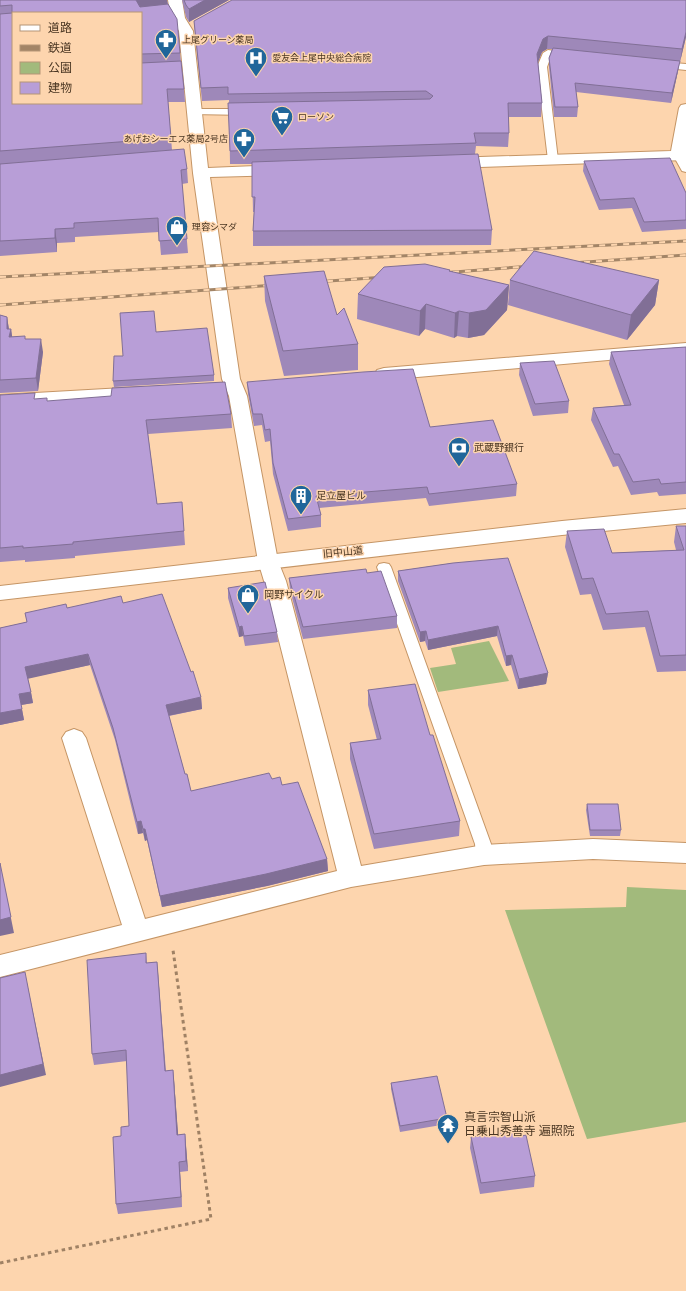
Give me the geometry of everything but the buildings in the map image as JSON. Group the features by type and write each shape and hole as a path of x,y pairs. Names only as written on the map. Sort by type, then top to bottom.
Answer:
{"street":[{"path":"174,8 178,18 192,28 186,71 194,112 231,379 238,396 268,561 275,581 351,877"},
{"path":"436,164 553,160 683,160 686,108"},
{"path":"183,157 200,164 295,169"},
{"path":"369,376 686,348"},
{"path":"0,401 156,392"},
{"name":"旧中山道","path":"0,593 562,528 686,516"},
{"path":"74,738 138,932"},
{"path":"0,966 351,877 484,855 593,849 686,853"}],"lane":[{"path":"553,160 542,67 548,53 578,56"},
{"path":"648,63 686,67"},
{"path":"194,112 258,111"},
{"path":"384,567 480,836 484,855"}],"path":[{"path":"0,1263 211,1219 170,924"}],"green space":[{"path":"489,641 509,681 438,692 430,668 456,664 451,648"},
{"path":"627,887 686,890 686,1122 587,1139 505,910 626,907"}],"railway":[{"path":"0,277 686,241"},
{"path":"572,263 686,255"},
{"path":"441,273 532,266"},
{"path":"315,282 385,277"},
{"path":"0,305 275,285"}],"place":[{"name":"上尾グリーン薬局","path":"166,60"},
{"name":"愛友会上尾中央総合病院","path":"256,78"},
{"name":"ローソン","path":"282,136"},
{"name":"あげおシーエス薬局2号店","path":"244,158"},
{"name":"理容シマダ","path":"177,246"},
{"name":"武蔵野銀行","path":"459,468"},
{"name":"足立屋ビル","path":"301,516"},
{"name":"岡野サイクル","path":"248,614"},
{"name":"真言宗智山派 日乗山秀善寺 遍照院","path":"448,1144"}]}
